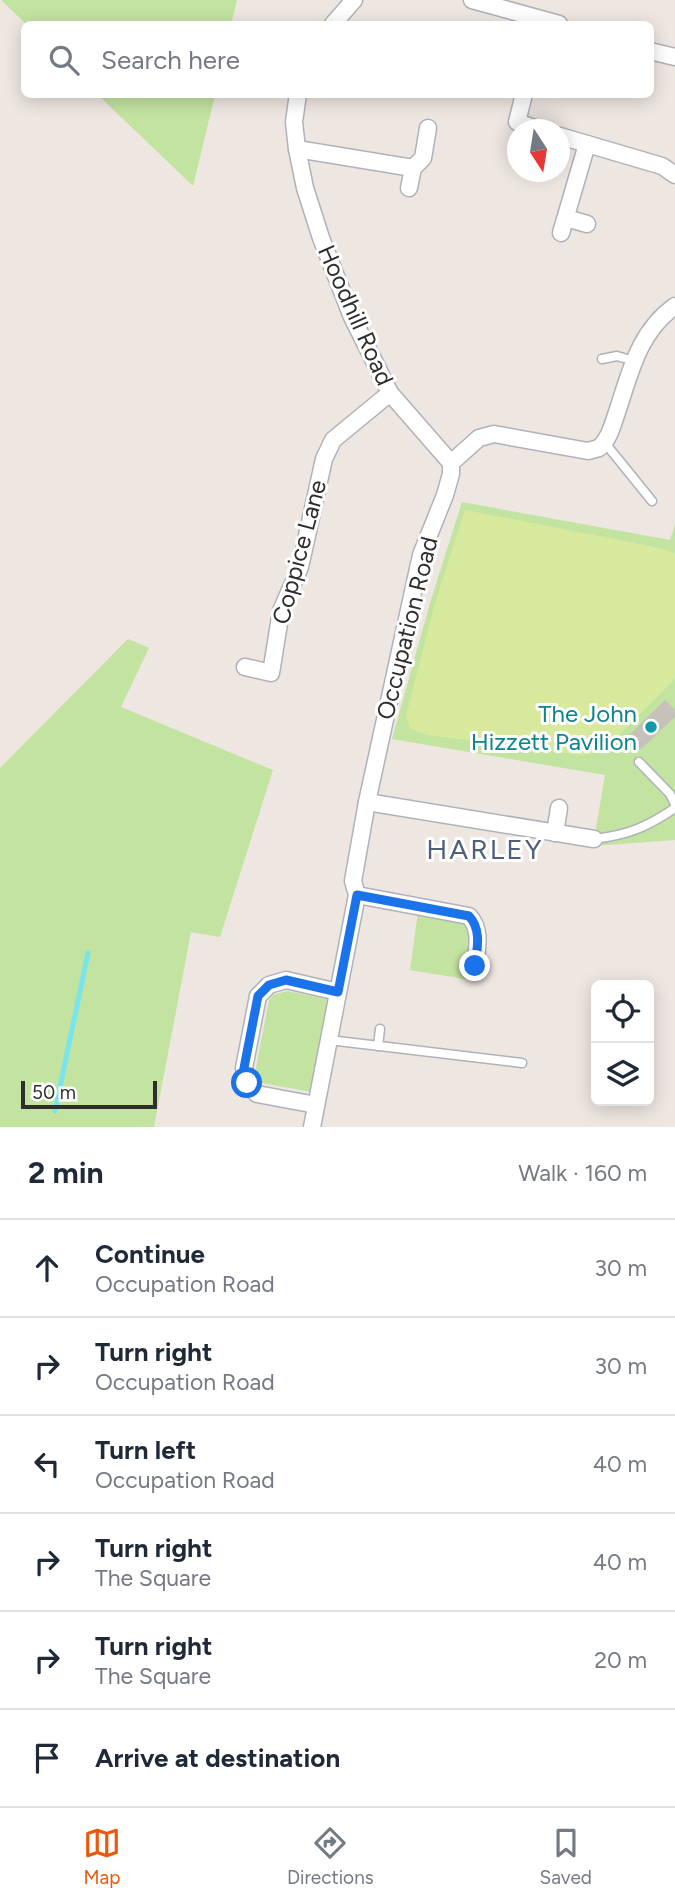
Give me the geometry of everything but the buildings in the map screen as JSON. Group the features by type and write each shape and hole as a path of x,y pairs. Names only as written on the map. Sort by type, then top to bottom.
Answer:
{"street":[{"path":"336,21 354,0"},
{"path":"472,0 548,21"},
{"path":"654,52 675,58"},
{"name":"Hoodhill Road","path":"297,98 294,122 305,188 352,317 390,393 451,463"},
{"path":"518,119 523,98"},
{"path":"409,188 413,168 423,158 428,128"},
{"path":"570,139 662,166 675,176"},
{"path":"587,144 564,225 587,224"},
{"path":"297,149 413,168"},
{"path":"451,463 479,438 494,434 588,451 599,448 605,443 634,361 649,330 662,315 675,306"},
{"name":"Coppice Lane","path":"245,667 271,673 281,611 300,567 324,460 333,440 390,393"},
{"name":"Occupation Road","path":"312,1127 357,895 353,881 367,802 421,555 445,495 451,463"},
{"path":"367,802 594,839"},
{"path":"555,833 559,808"},
{"path":"357,895 469,916 476,923 478,933 475,966"},
{"path":"316,1105 257,1094 247,1083 244,1068 258,996 269,985 286,980 338,992"}],"lane":[{"path":"602,359 617,356 634,361"},
{"path":"605,443 652,501"},
{"path":"594,839 622,836 649,825 675,806 670,794 639,762"},
{"path":"378,1046 380,1029"},
{"path":"329,1040 522,1063"}],"green space":[{"path":"1,0 237,0 232,21 23,21"},
{"path":"101,98 214,98 193,186"},
{"path":"462,502 670,540 675,524 675,840 593,846 605,775 392,739"},
{"path":"465,510 675,553 675,679 602,752 581,755 427,735 410,729 406,716 435,603"},
{"path":"128,639 149,648 121,707 273,770 220,937 191,932 154,1127 0,1127 0,768"},
{"path":"418,912 458,919 468,925 471,939 465,979 410,970"},
{"path":"287,991 331,1000 312,1092 261,1083 255,1073 269,1000 273,995"}],"waterway":[{"path":"55,1111 88,953"}],"place":[{"name":"The John Hizzett Pavilion","path":"651,727"}],"district":[{"name":"HARLEY","path":"485,849"}],"route":[{"path":"247,1083 244,1068 258,996 269,985 286,980 338,992 357,895 460,912 469,916 476,923 478,933 475,966"}]}
